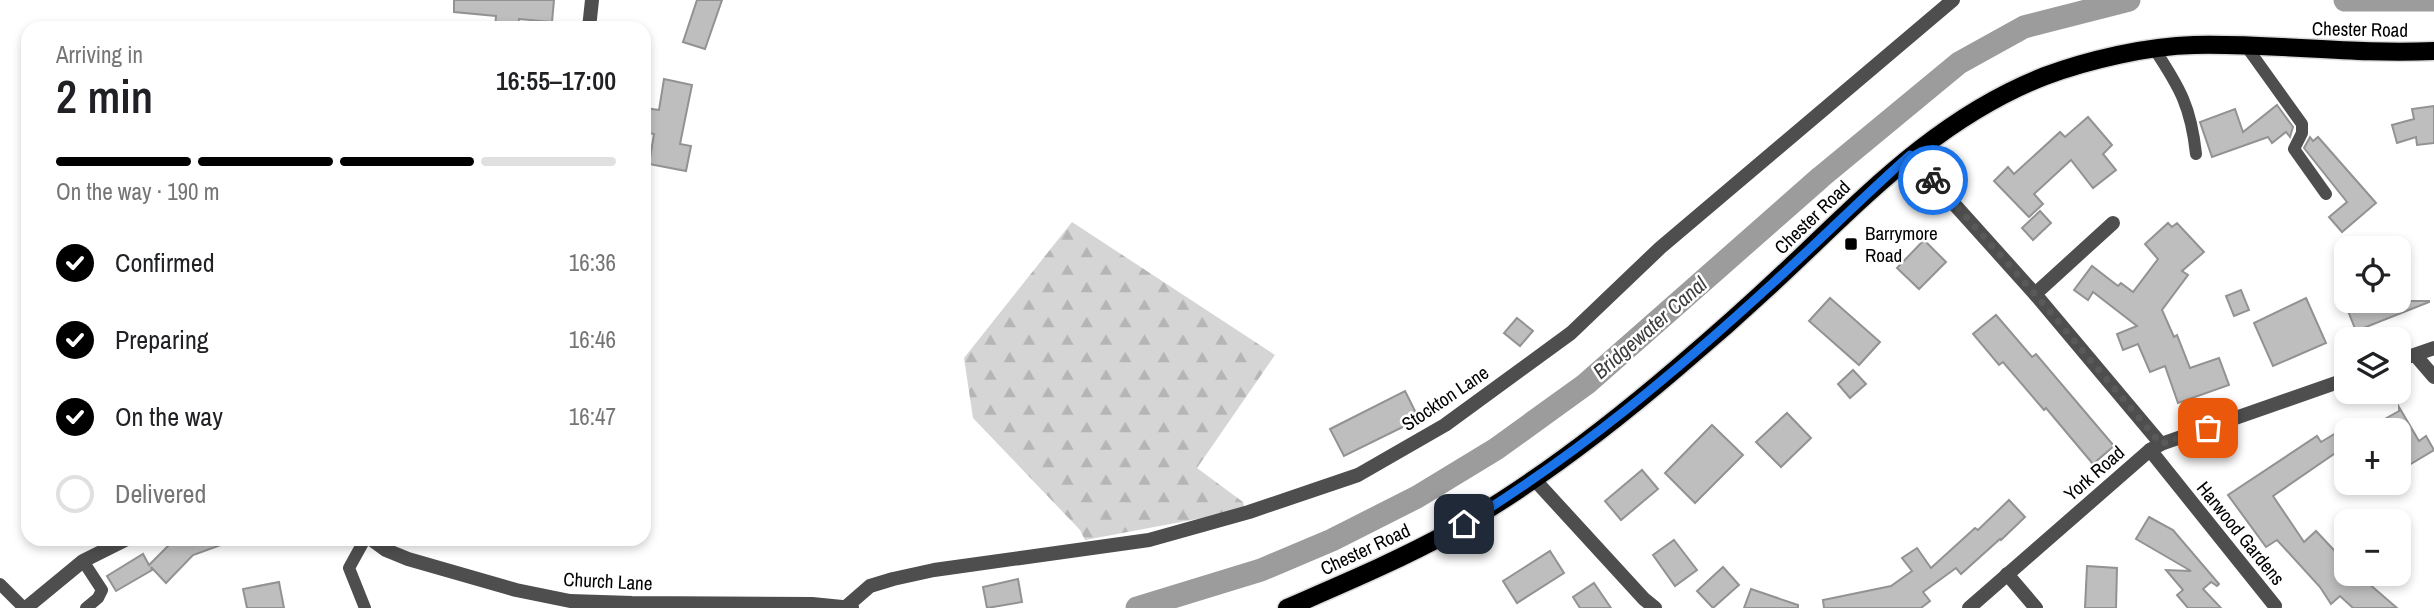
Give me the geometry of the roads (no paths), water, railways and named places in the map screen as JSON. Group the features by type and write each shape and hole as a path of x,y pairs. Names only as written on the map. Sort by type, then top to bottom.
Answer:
{"main road":[{"name":"Chester Road","path":"1287,608 1386,565 1450,532 1533,478 1606,425 1676,369 1776,281 1910,155 1973,112 2045,76 2125,54 2192,45 2375,53 2434,51"}],"street":[{"path":"590,21 592,0"},
{"name":"Stockton Lane","path":"849,607 870,586 893,579 934,570 1149,540 1249,512 1358,475 1445,425 1572,333 1660,248 1954,0"},
{"path":"1910,155 2035,294 2156,447"},
{"path":"2035,294 2113,223"},
{"path":"2411,356 2434,348"},
{"path":"2415,355 2434,377"},
{"name":"York Road","path":"1969,608 2156,447 2334,384"},
{"name":"Harwood Gardens","path":"2156,447 2275,606"},
{"path":"1533,478 1646,605"},
{"path":"25,608 83,561 113,546"},
{"name":"Church Lane","path":"381,546 408,559 516,590 570,601 849,607"},
{"path":"2007,574 2036,608"}],"lane":[{"path":"2246,46 2302,124 2302,133 2294,149 2326,194"},
{"path":"2155,50 2187,104 2196,154"},
{"path":"361,546 349,568 365,608"},
{"path":"83,561 102,590 98,598 86,608"},
{"path":"0,584 25,608"}],"waterway":[{"name":"Bridgewater Canal","path":"1137,608 1261,570 1332,540 1417,497 1496,449 1586,384 1821,177 1959,63 2024,27 2129,0"},
{"name":"Bridgewater Canal","path":"2345,0 2434,0"}],"place":[{"name":"Barrymore Road","path":"1851,244"}]}
